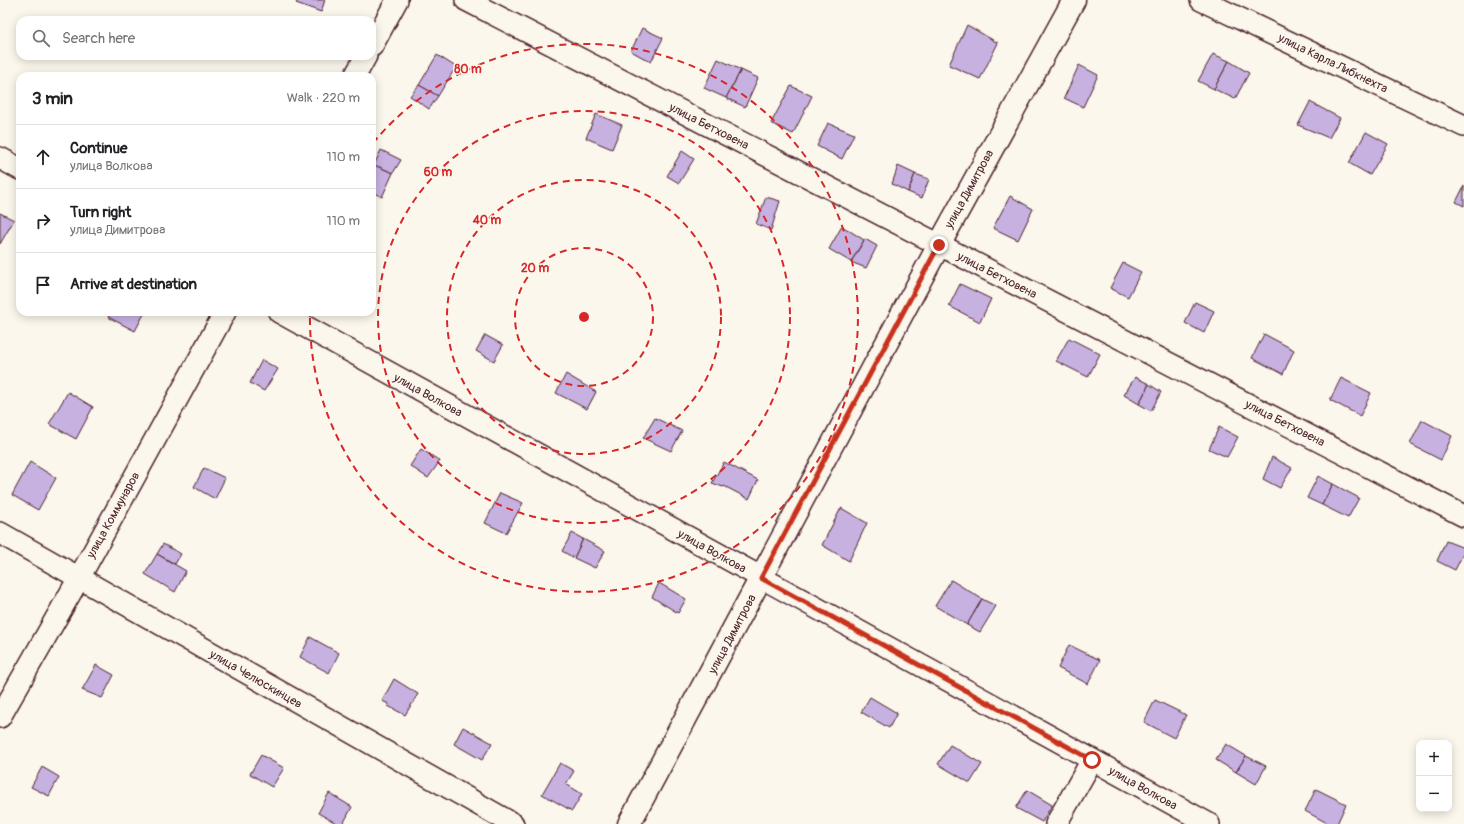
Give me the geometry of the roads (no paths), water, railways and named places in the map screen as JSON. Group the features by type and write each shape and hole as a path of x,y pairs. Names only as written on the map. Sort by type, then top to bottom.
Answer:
{"street":[{"path":"376,39 397,0"},
{"name":"улица Бетховена","path":"466,0 1464,516"},
{"name":"улица Димитрова","path":"630,824 939,245 1074,0"},
{"name":"улица Карла Либкнехта","path":"1201,0 1464,126"},
{"path":"357,72 364,60"},
{"path":"0,158 16,168"},
{"name":"улица Коммунаров","path":"0,717 79,578 223,316"},
{"name":"улица Волкова","path":"286,316 1209,824"},
{"name":"улица Челюскинцев","path":"0,533 513,824"},
{"path":"1056,824 1092,760"}]}
